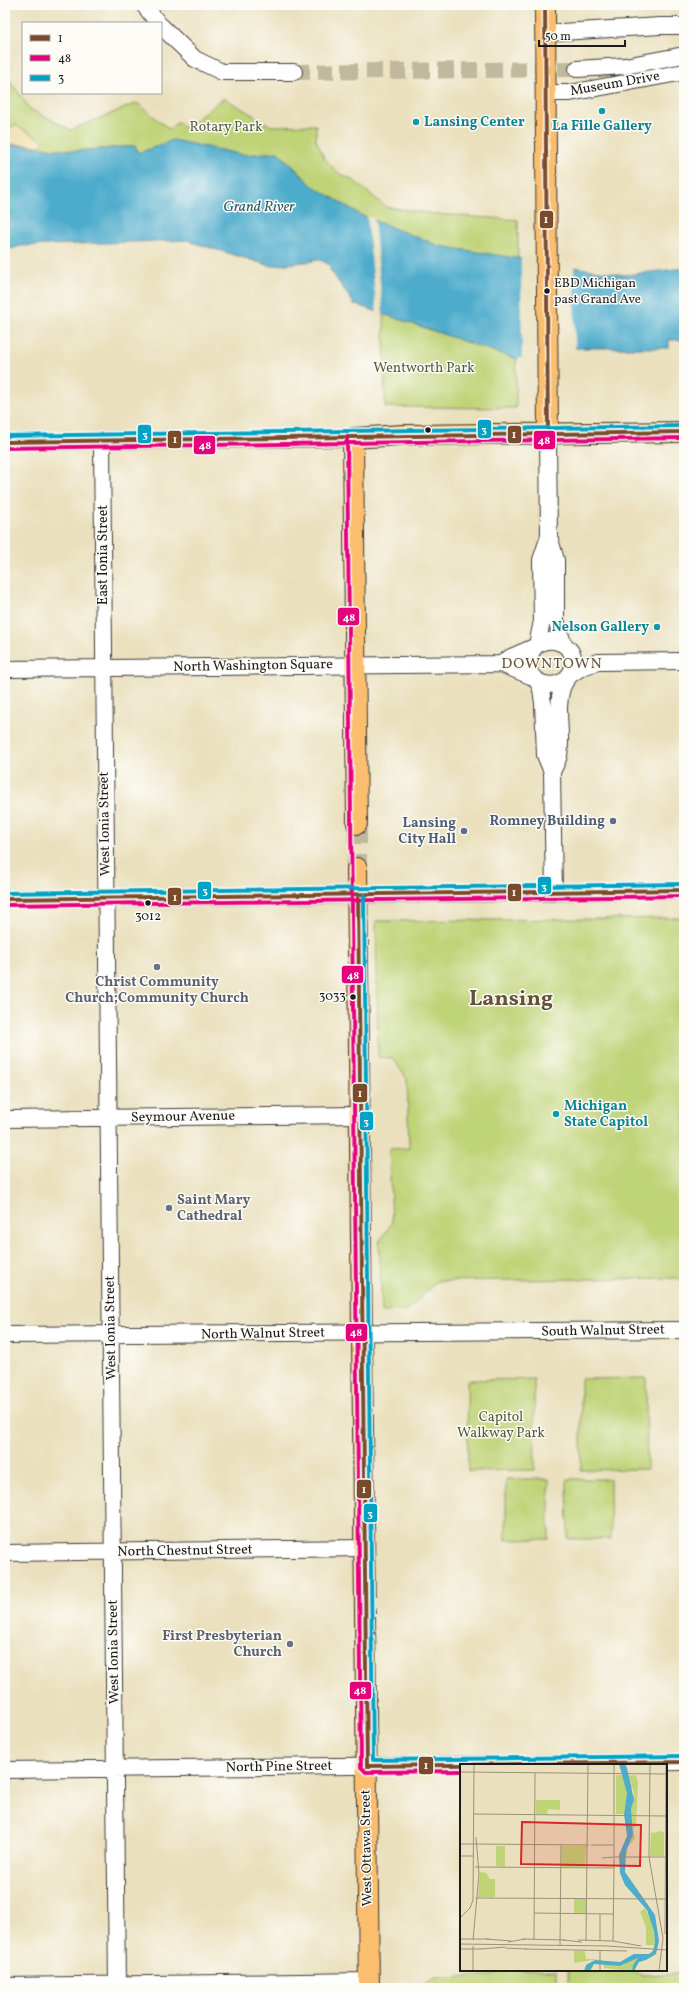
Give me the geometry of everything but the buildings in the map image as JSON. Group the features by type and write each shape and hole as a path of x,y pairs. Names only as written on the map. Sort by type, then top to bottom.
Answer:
{"main road":[{"path":"544,5 548,434"},
{"path":"357,824 353,438 382,436 684,432"},
{"name":"West Ottawa Street","path":"357,868 369,1984"}],"street":[{"path":"144,5 157,22"},
{"path":"545,33 660,26 684,26"},
{"path":"162,27 195,59 222,72 294,72"},
{"name":"Museum Drive","path":"577,69 625,66 677,56 684,50"},
{"name":"Museum Drive","path":"546,94 570,93 684,72"},
{"path":"548,434 549,536 556,560 556,620 566,647 574,663 569,677 562,688 559,703 559,756 552,772"},
{"path":"5,442 353,438"},
{"name":"East Ionia Street","path":"102,442 103,668"},
{"path":"549,536 541,560 542,621 536,646 531,653 528,665 541,689 544,703 545,755 552,772 554,893"},
{"path":"501,664 511,657 550,640 598,662"},
{"path":"501,664 547,685 554,685 569,677 582,667 598,662 684,661"},
{"name":"North Washington Square","path":"5,669 501,664"},
{"name":"West Ionia Street","path":"103,668 117,1987"},
{"path":"5,899 554,893 684,890"},
{"name":"Seymour Avenue","path":"5,1119 360,1115"},
{"name":"South Walnut Street","path":"522,1332 684,1330"},
{"name":"North Walnut Street","path":"5,1336 522,1332"},
{"name":"North Chestnut Street","path":"5,1553 364,1548"},
{"name":"North Pine Street","path":"553,1764 684,1762"},
{"name":"North Pine Street","path":"5,1770 460,1765"},
{"path":"5,1986 117,1987 369,1984"}],"green space":[{"name":"Rotary Park","path":"5,78 8,78 30,109 71,130 137,103 169,129 178,122 185,128 224,98 271,126 316,125 316,140 325,159 340,174 353,180 386,207 435,214 518,220 518,259 439,246 363,216 313,186 278,152 244,155 173,140 139,153 135,146 76,151 18,145 5,147"},
{"name":"Wentworth Park","path":"384,314 516,359 516,408 385,407"},
{"path":"684,918 684,1284 678,1278 437,1281 407,1311 382,1312 379,1242 392,1223 389,1149 409,1148 407,1079 393,1058 378,1057 376,921"},
{"name":"Capitol Walkway Park","path":"646,1378 647,1469 581,1470 581,1379"},
{"name":"Capitol Walkway Park","path":"534,1379 535,1470 468,1471 467,1380"},
{"name":"Capitol Walkway Park","path":"506,1479 549,1479 549,1539 506,1540"},
{"path":"567,1479 610,1479 611,1539 568,1539"},
{"path":"500,1971 556,1971 556,1988 391,1988 419,1985 435,1977 489,1976"},
{"path":"568,1971 632,1971 642,1975 684,1973 684,1988 568,1988"}],"sand":[{"path":"15,125 44,141 41,146 14,144 5,145 5,130"}],"water":[{"name":"Grand River","path":"173,140 244,155 278,152 313,186 363,216 439,246 625,275 684,268 684,340 669,340 669,348 575,348 516,359 354,304 329,268 332,266 320,260 313,259 313,261 271,266 191,242 191,240 20,246 5,251 5,147 18,145 76,151 135,146 139,153"}],"pier":[{"path":"367,216 374,218 383,316 377,314"},
{"path":"521,257 574,266 575,350 519,361 518,358 522,358"}],"tunnel":[{"path":"294,72 577,69"},
{"path":"357,824 357,868"}],"transit line":[{"name":"1","path":"545,5 548,434"},
{"name":"3","path":"5,436 684,426"},
{"name":"1","path":"5,442 684,432"},
{"name":"48","path":"347,438 361,1767 366,1772 460,1771"},
{"name":"48","path":"5,448 684,438"},
{"name":"3","path":"5,893 684,884"},
{"name":"1","path":"5,899 684,890"},
{"name":"1","path":"358,895 367,1766 460,1765"},
{"name":"3","path":"364,895 373,1760 684,1756"},
{"name":"48","path":"5,905 684,896"},
{"name":"1","path":"526,1764 684,1762"}],"place":[{"name":"La Fille Gallery","path":"602,111"},
{"name":"Lansing Center","path":"416,122"},
{"name":"EBD Michigan past Grand Ave","path":"547,291"},
{"name":"Nelson Gallery","path":"657,627"},
{"name":"Romney Building","path":"613,821"},
{"name":"Lansing City Hall","path":"464,831"},
{"name":"3012","path":"148,903"},
{"name":"Christ Community Church;Community Church","path":"157,967"},
{"name":"3033","path":"353,997"},
{"name":"Michigan State Capitol","path":"556,1114"},
{"name":"Saint Mary Cathedral","path":"169,1208"},
{"name":"First Presbyterian Church","path":"290,1644"}],"district":[{"name":"DOWNTOWN","path":"552,664"},
{"name":"Lansing","path":"511,999"}]}
